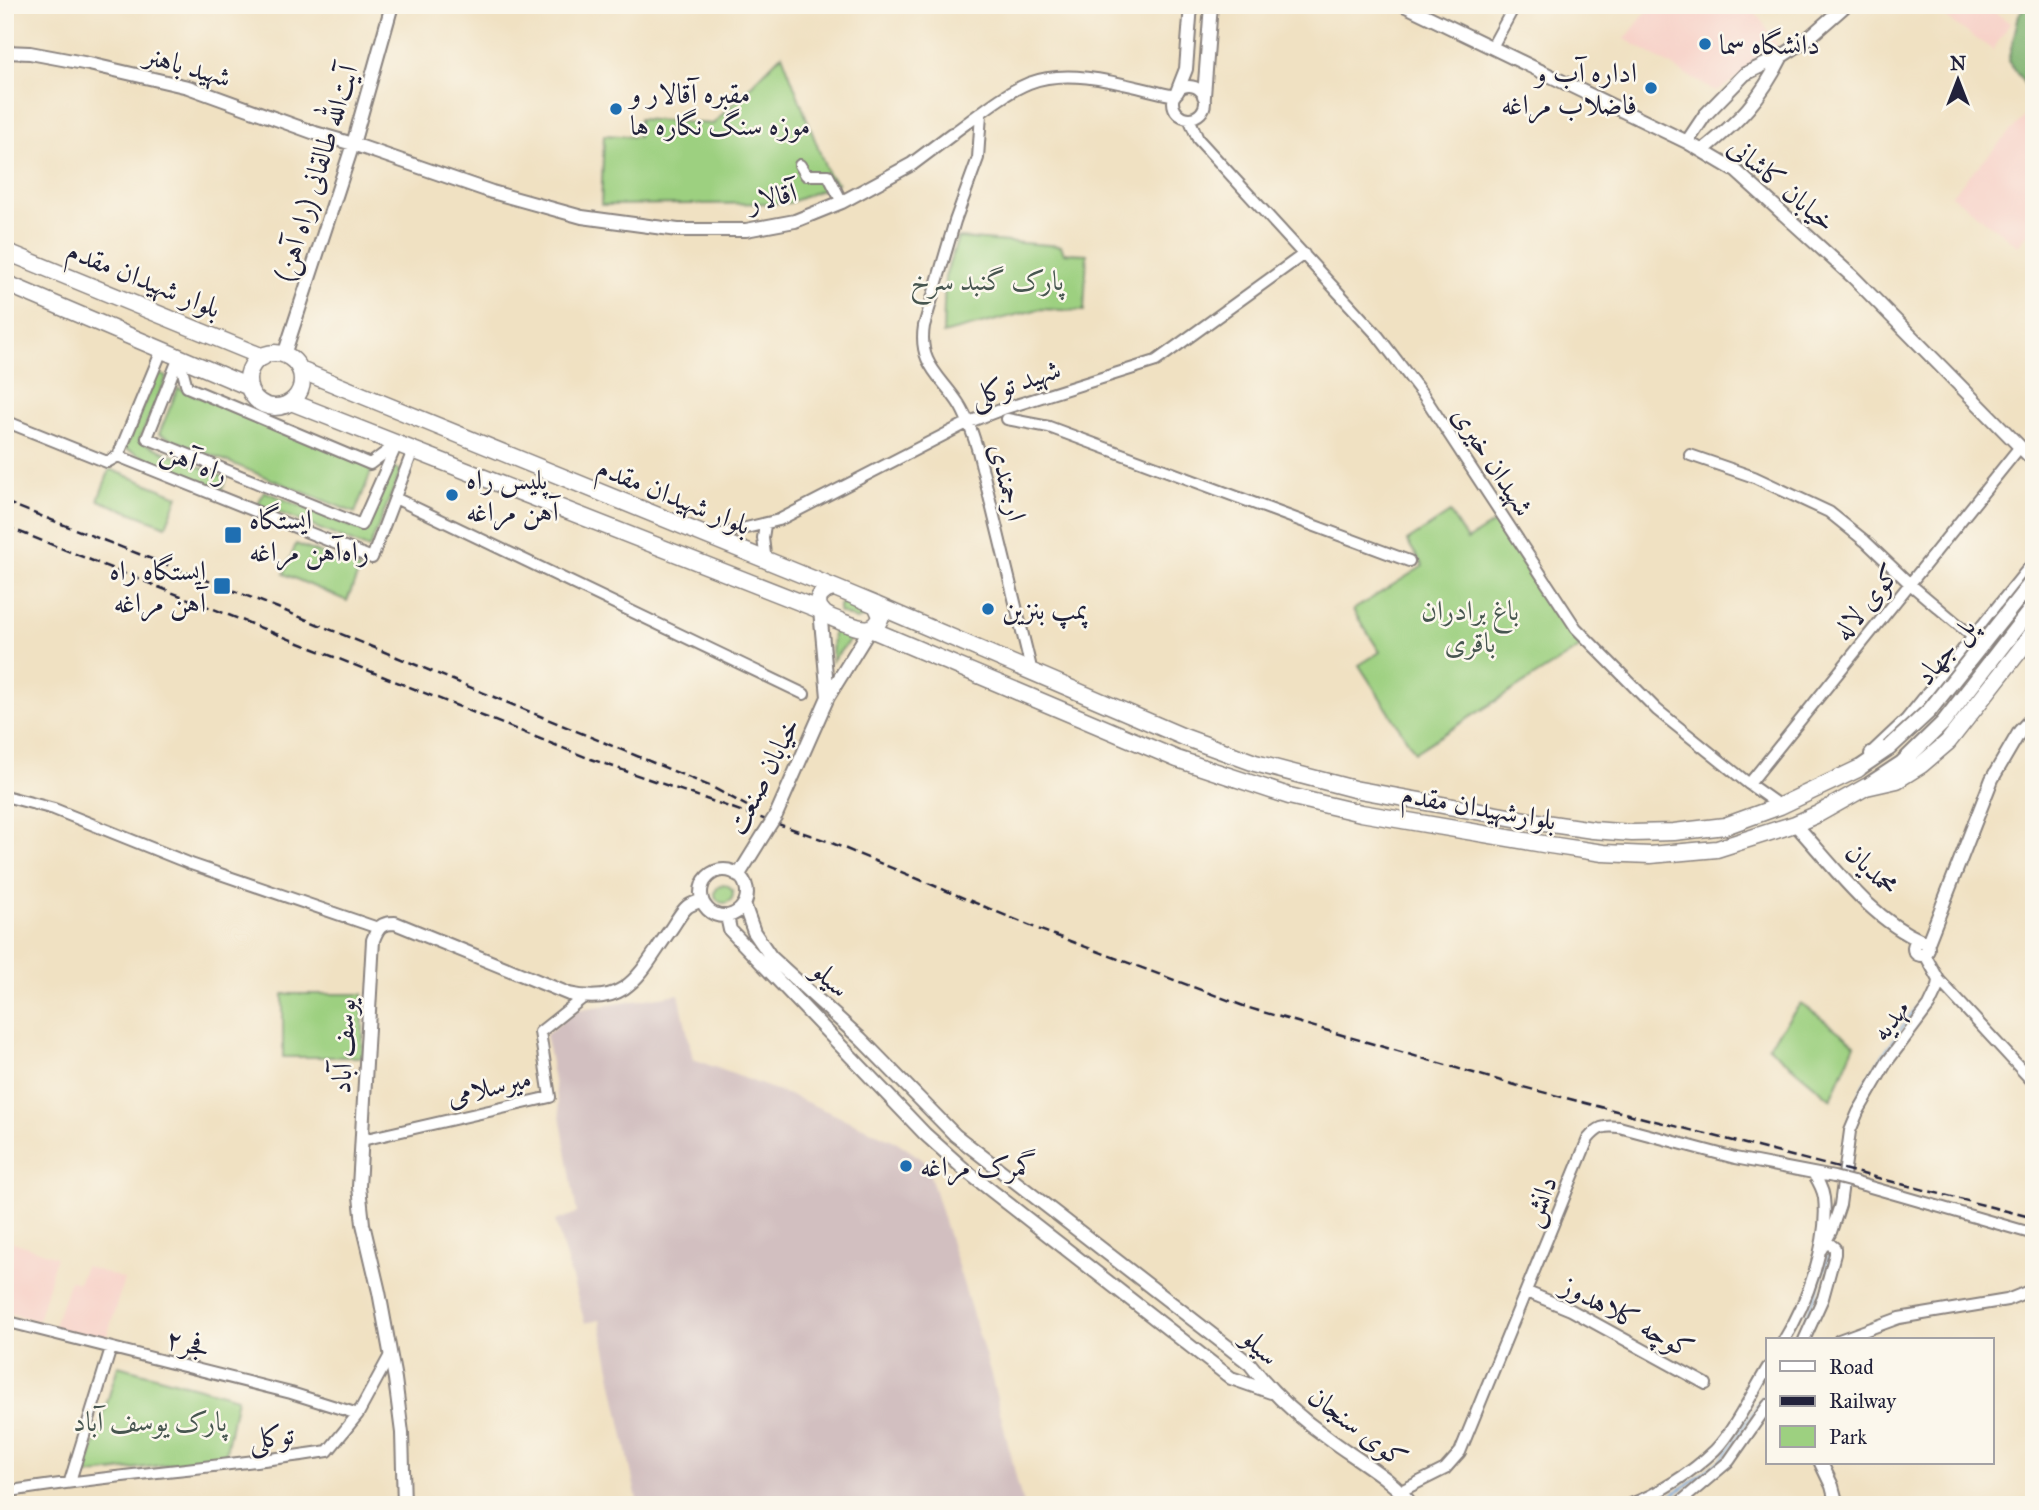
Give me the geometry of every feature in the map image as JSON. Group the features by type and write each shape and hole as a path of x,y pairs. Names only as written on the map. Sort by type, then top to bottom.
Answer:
{"main road":[{"name":"بلوار شهیدان مقدم","path":"5,251 263,357"},
{"name":"بلوار شهیدان مقدم","path":"5,283 249,387"},
{"path":"270,354 284,355 300,370 300,391 291,402 283,406 265,405 258,401 249,387 250,373 257,361 263,357 270,354"},
{"name":"بلوار شهیدان مقدم","path":"300,370 876,605"},
{"name":"بلوار شهیدان مقدم","path":"291,402 820,610 860,629 870,629"},
{"name":"پل جهاد","path":"1858,769 1889,748 1929,711 2026,587"},
{"path":"820,610 820,595 826,589 835,588"},
{"path":"870,629 880,621 880,612 876,605"},
{"name":"بلوارشهیدان مقدم","path":"876,605 1184,737 1251,762 1354,789 1531,821 1632,833 1674,832 1725,826 1780,806 1858,769"},
{"name":"پل جهاد","path":"1866,787 1902,763 1943,723 2034,606"},
{"name":"بلوارشهیدان مقدم","path":"870,629 1177,759 1337,809 1604,853 1650,855 1717,849 1794,824 1866,787 1897,780 1921,765 1948,742 2034,632"}],"street":[{"name":"(راه آهن) آیت‌الله طالقانی","path":"284,355 353,144 392,5"},
{"path":"1191,5 1186,69 1173,101 1176,111 1189,118 1202,111 1211,5"},
{"name":"خیابان کاشانی","path":"1404,5 1687,142 1736,170 1853,277 2034,461"},
{"path":"1492,47 1515,5"},
{"path":"1687,142 1705,115 1745,74 1805,41 1846,5"},
{"name":"شهید باهنر","path":"5,52 30,53 89,64 188,87 353,144"},
{"path":"1702,151 1736,122 1765,89 1782,56"},
{"name":"آقالار","path":"353,144 492,192 582,217 678,230 746,230 795,221 842,202 912,163 1014,90 1031,82 1054,78 1104,79 1176,94"},
{"path":"1176,94 1186,87 1192,87 1197,88 1204,96"},
{"name":"ارجمندی","path":"981,114 978,158 952,233 921,342 926,359 969,422 1030,664 1027,669"},
{"name":"شهیدان خیری","path":"1189,118 1198,139 1378,336 1420,392 1576,628 1657,710 1780,806"},
{"path":"800,165 806,175 828,174 842,202"},
{"name":"شهید توکلی","path":"708,538 779,520 969,422 1156,362 1304,254"},
{"name":"راه آهن","path":"162,350 118,456 372,558 413,450"},
{"path":"179,357 187,387 370,464 397,444"},
{"name":"راه آهن","path":"179,357 146,438 361,525 397,444"},
{"path":"1007,419 1049,427 1409,561"},
{"path":"5,421 107,462 118,456"},
{"name":"کوی لاله","path":"1749,784 2019,447"},
{"path":"1690,454 1754,477 1829,512 1974,638"},
{"path":"395,498 804,694"},
{"path":"765,525 763,538 766,562"},
{"path":"1858,769 1906,720 1974,638 2026,587 2034,563"},
{"name":"خیابان صنعت","path":"820,610 828,697"},
{"name":"خیابان صنعت","path":"738,876 776,815 828,697 870,629"},
{"path":"1922,947 1992,779 2020,731 2034,716"},
{"path":"5,796 54,809 191,864 378,928 386,923 395,923 584,998 616,993 635,981 686,908 702,900"},
{"name":"محمدیان","path":"1794,824 1865,901 1922,947"},
{"path":"727,870 738,876 746,890 744,904 727,916 713,913 702,900 702,886 711,874 727,870"},
{"name":"سیلو","path":"744,904 754,932 795,989 925,1135 1231,1378 1272,1392"},
{"name":"سیلو","path":"727,916 730,930 795,989 861,1039 943,1123 981,1157 1250,1364 1272,1392"},
{"name":"یوسف آباد","path":"378,928 373,940 359,1187 363,1224 395,1379 402,1433 404,1505"},
{"name":"مهدیه","path":"1822,1247 1840,1205 1850,1131 1858,1112 1887,1062 1929,1006 1938,988 1939,980 1922,947"},
{"path":"1939,980 2034,1083"},
{"name":"میرسلامی","path":"362,1140 550,1097 540,1032 584,998"},
{"path":"925,1135 943,1123"},
{"name":"دانش","path":"1401,1491 1445,1469 1460,1452 1588,1139 1595,1130 1605,1125 1735,1158 1834,1177 2034,1234"},
{"path":"1785,1338 1797,1319 1822,1247 1824,1196 1813,1173"},
{"path":"1805,1338 1823,1298 1835,1254 1833,1246 1822,1247"},
{"path":"1844,1338 1899,1318 2007,1300 2034,1289"},
{"name":"کوچه کلاهدوز","path":"1527,1292 1571,1310 1706,1384"},
{"name":"فجر۲","path":"5,1321 291,1393 358,1413"},
{"path":"70,1481 111,1348"},
{"name":"توکلی","path":"5,1492 70,1481 258,1462 328,1451 358,1413 389,1357"},
{"path":"1628,1505 1678,1480 1716,1449 1766,1370"},
{"path":"1753,1391 1766,1401"},
{"name":"کوی سنجان","path":"1272,1392 1325,1436 1401,1491 1411,1505"},
{"path":"1677,1505 1729,1461 1766,1406"},
{"path":"1821,1464 1837,1505"}],"shaded area":[{"name":"دانشگاه سما","path":"1652,5 1751,5 1780,49 1716,92 1625,39"},
{"path":"1938,5 1984,5 2010,23 1993,50 1934,10"},
{"path":"2034,106 2034,226 2018,246 1951,195"},
{"path":"679,994 693,1059 797,1098 897,1142 926,1162 990,1371 1023,1505 638,1505 600,1320 585,1323 555,1221 577,1213 546,1035 576,1010"},
{"path":"5,1239 56,1257 38,1321 5,1312"},
{"path":"85,1266 124,1279 105,1344 53,1329 70,1280 78,1283"}],"green space":[{"path":"2025,5 2034,5 2034,79 2026,86 2008,61 2019,15"},
{"path":"782,54 828,174 838,183 789,203 601,205 604,135 638,137 639,119 713,124"},
{"name":"پارک گنبد سرخ","path":"958,238 1061,246 1064,253 1087,254 1084,311 1039,309 943,334 945,276"},
{"path":"157,373 167,377 139,441 227,478 222,490 125,449"},
{"path":"178,388 373,467 355,513 159,434"},
{"path":"392,467 401,471 369,549 258,504 264,491 364,532"},
{"path":"110,469 178,496 166,526 98,500"},
{"name":"باغ برادران باقری","path":"1450,513 1467,540 1499,520 1581,647 1415,752 1359,665 1380,652 1353,610 1423,566 1407,541"},
{"path":"296,544 360,569 347,601 284,574"},
{"path":"847,600 863,606 866,610 865,617 856,620 839,612 839,605"},
{"path":"833,627 854,635 832,661"},
{"path":"724,885 730,888 733,894 730,900 724,903 718,900 715,894 718,888"},
{"path":"283,994 363,994 363,1057 283,1057"},
{"path":"1801,1003 1855,1044 1831,1099 1768,1046"},
{"name":"پارک یوسف آباد","path":"118,1366 237,1398 225,1457 85,1475"}],"waterway":[{"path":"1849,1120 1865,1082 1929,988 1929,977 1923,971"},
{"path":"1797,1338 1817,1292 1830,1250"},
{"path":"1655,1505 1722,1459 1766,1393"}],"railway":[{"path":"5,502 278,608 712,787 747,806"},
{"path":"5,526 588,758 827,841 1038,929 1249,1008 1515,1085 2034,1218"}],"place":[{"name":"دانشگاه سما","path":"1705,44"},
{"name":"اداره آب و فاضلاب مراغه","path":"1651,88"},
{"name":"مقبره آقالار و موزه سنگ نگاره ها","path":"616,109"},
{"name":"پلیس راه آهن مراغه","path":"452,495"},
{"name":"ایستگاه راه‌آهن مراغه","path":"233,535"},
{"name":"ایستگاه راه آهن مراغه","path":"222,586"},
{"name":"پمپ بنزین","path":"988,609"},
{"name":"گمرک مراغه","path":"906,1166"}]}
